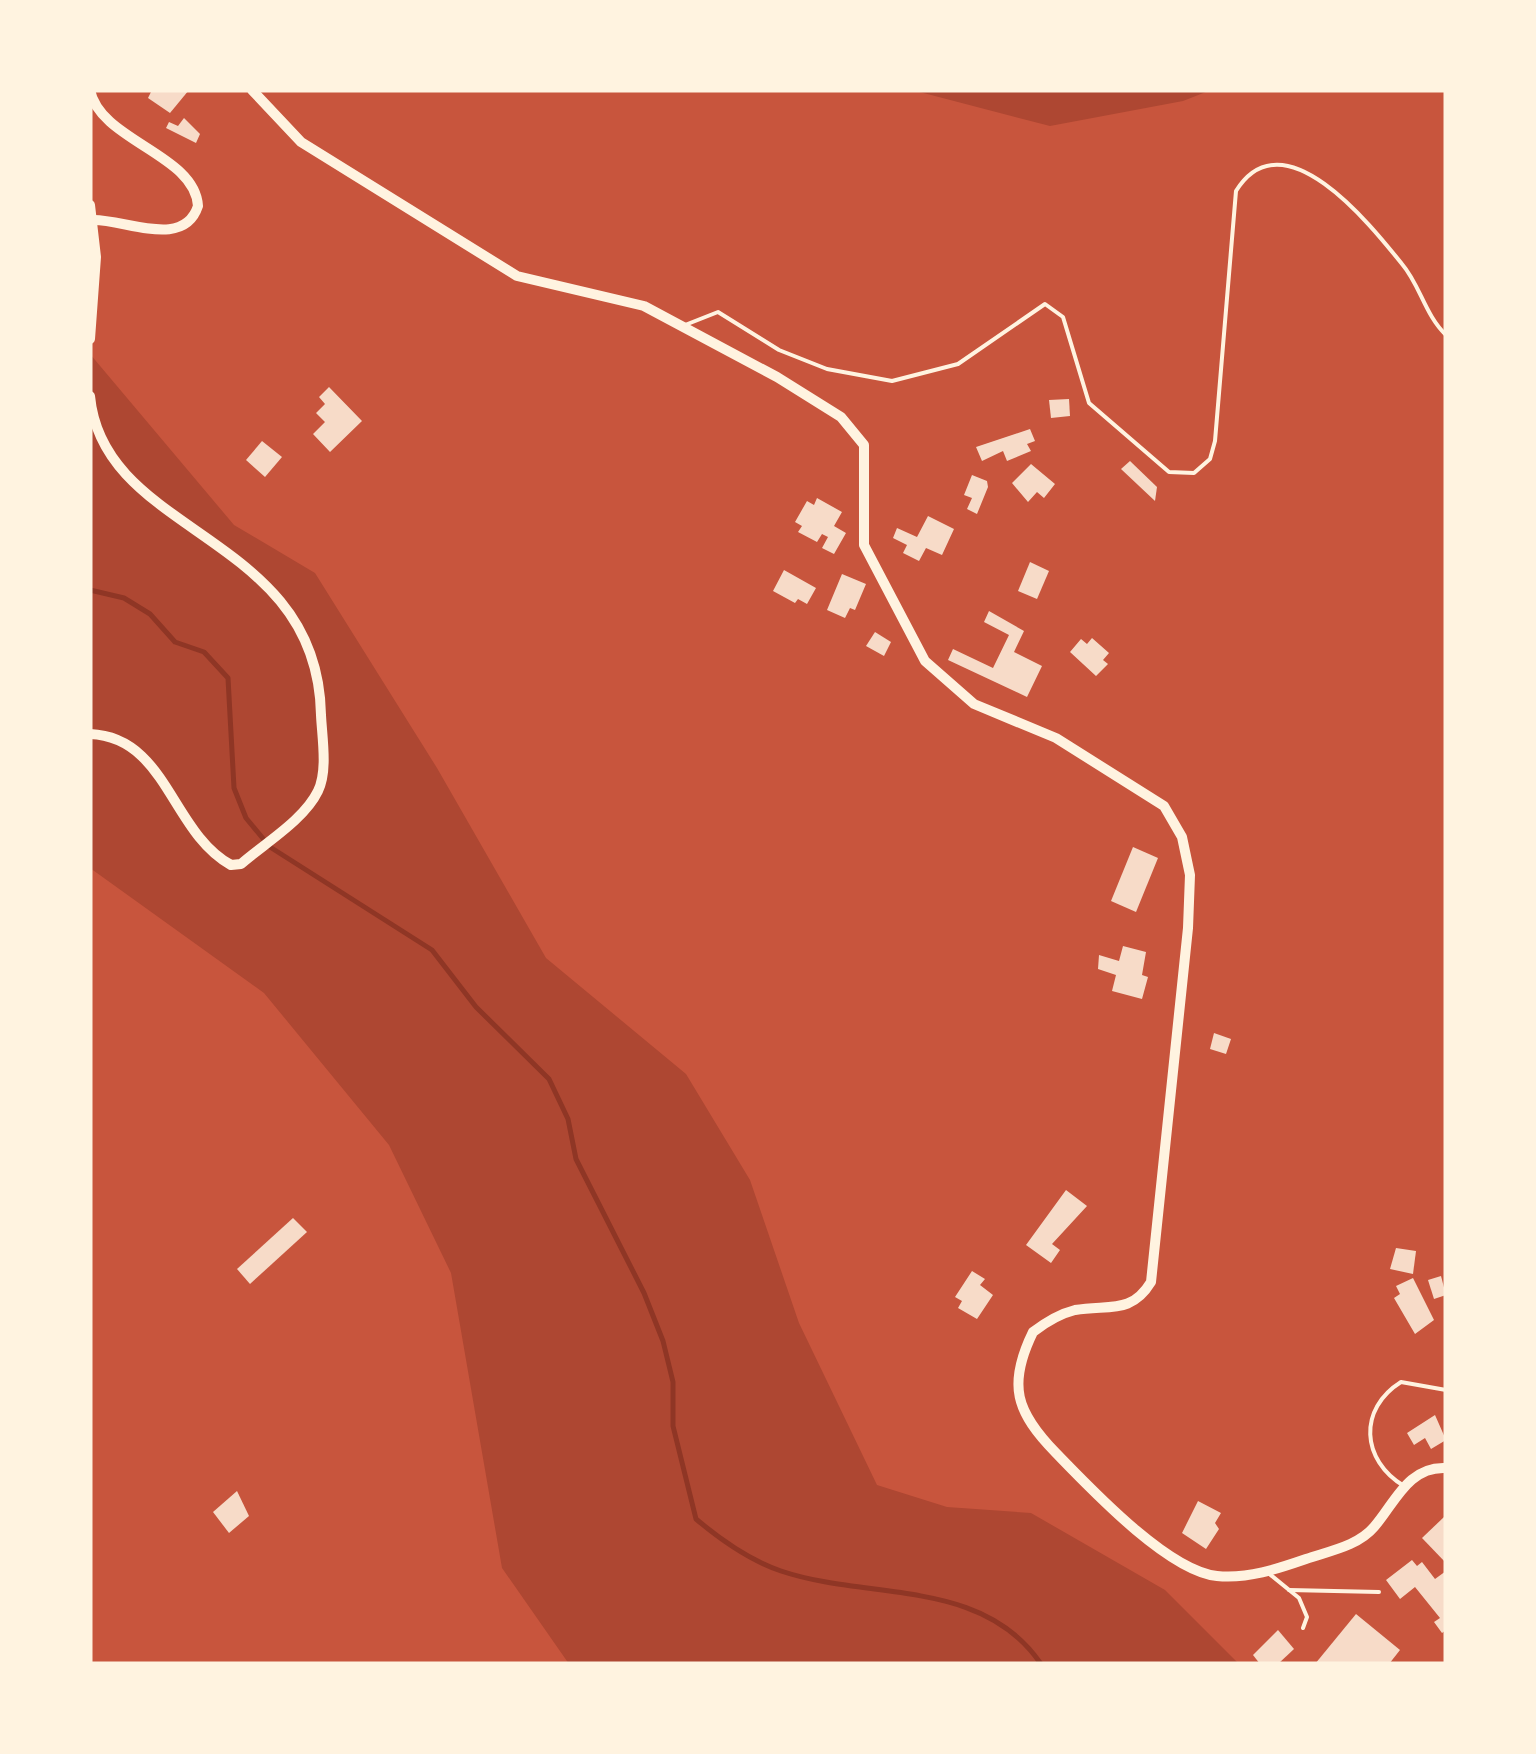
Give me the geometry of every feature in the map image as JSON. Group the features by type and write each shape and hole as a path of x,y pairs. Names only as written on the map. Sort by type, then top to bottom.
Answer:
{"main road":[{"path":"90,90 93,104 110,121 187,181 198,206 192,220 176,229 94,220"},
{"path":"252,90 301,142 517,276 644,306 777,377 856,432 864,446 864,545 926,660 944,682 974,704 1056,738 1143,790 1164,806 1182,836 1190,875 1188,928 1151,1282 1141,1298 1121,1309 1073,1311 1033,1332 1020,1358 1019,1396 1026,1418 1057,1454 1187,1568 1214,1576 1267,1572 1363,1538 1404,1486 1431,1468 1446,1468"},
{"path":"90,205 94,220 90,339"},
{"path":"90,396 100,437 116,462 141,488 251,571 286,604 308,640 318,673 322,772 319,790 241,864 219,858 186,823 138,750 122,740 90,734"}],"lane":[{"path":"684,326 718,312 779,350 827,369 892,381 958,364 1045,304 1064,318 1089,404 1169,472 1194,473 1210,460 1215,441 1236,190 1263,167 1280,164 1320,178 1405,266 1446,336"},
{"path":"1404,1486 1386,1476 1375,1455 1369,1419 1380,1394 1401,1382 1446,1390"},
{"path":"1267,1572 1299,1598 1307,1617 1303,1628"},
{"path":"1289,1590 1379,1592"}],"shaded area":[{"path":"912,90 1211,90 1183,101 1050,126"},
{"path":"90,354 234,525 315,573 437,768 546,958 686,1074 750,1180 799,1323 877,1485 947,1507 1031,1513 1165,1590 1239,1664 569,1664 502,1568 451,1273 389,1145 264,993 90,868"}],"building":[{"path":"152,90 189,90 170,113 148,98"},
{"path":"184,118 200,134 196,143 166,128 169,122 178,126"},
{"path":"329,387 362,421 330,452 313,434 325,422 316,413 325,404 319,397"},
{"path":"1069,399 1070,416 1051,418 1049,400"},
{"path":"1030,429 1035,441 1027,444 1031,451 1007,461 1003,451 982,461 976,447"},
{"path":"262,441 282,457 265,477 246,460"},
{"path":"1130,461 1157,487 1155,501 1121,469"},
{"path":"1031,464 1055,484 1044,498 1037,492 1028,502 1012,483"},
{"path":"972,475 987,481 988,487 977,514 967,509 972,498 964,495"},
{"path":"817,498 842,512 834,526 846,533 834,554 822,548 828,537 822,534 817,542 798,532 802,526 795,522 807,501 814,505"},
{"path":"928,516 954,529 942,555 926,548 919,561 903,553 907,545 893,538 897,528 917,537"},
{"path":"1030,562 1049,571 1037,599 1018,591"},
{"path":"784,570 816,588 807,604 798,599 795,603 773,591"},
{"path":"842,574 866,584 855,610 850,608 845,618 827,610"},
{"path":"989,611 1024,631 1014,652 1042,666 1027,697 948,660 953,649 993,668 1009,635 984,622"},
{"path":"875,632 891,642 884,656 866,646"},
{"path":"1092,638 1109,653 1103,660 1108,664 1096,676 1070,652 1081,639 1087,644"},
{"path":"1133,847 1158,858 1136,912 1111,901"},
{"path":"1123,946 1146,952 1142,975 1148,977 1142,999 1112,991 1116,975 1098,969 1099,955 1119,961"},
{"path":"1214,1033 1231,1039 1226,1054 1210,1049"},
{"path":"1066,1190 1087,1206 1052,1244 1060,1250 1051,1263 1026,1245"},
{"path":"293,1218 307,1232 250,1284 237,1269"},
{"path":"1396,1248 1416,1251 1413,1274 1390,1269"},
{"path":"972,1271 985,1279 980,1285 993,1295 977,1319 958,1308 962,1301 955,1297"},
{"path":"1441,1276 1446,1295 1434,1299 1428,1280"},
{"path":"1413,1278 1434,1320 1415,1334 1394,1298 1400,1294 1396,1286"},
{"path":"1435,1415 1446,1440 1431,1449 1425,1438 1414,1445 1407,1433"},
{"path":"237,1491 249,1516 229,1533 213,1512"},
{"path":"1198,1501 1221,1513 1215,1523 1219,1529 1206,1549 1182,1533"},
{"path":"1446,1519 1446,1563 1422,1538"},
{"path":"1412,1560 1417,1566 1422,1562 1435,1579 1446,1571 1446,1630 1442,1633 1434,1622 1440,1618 1415,1587 1400,1599 1386,1580"},
{"path":"1356,1614 1400,1650 1389,1664 1315,1664"},
{"path":"1278,1630 1294,1649 1278,1664 1260,1664 1253,1655"}],"waterway":[{"path":"90,590 124,598 150,614 175,642 204,652 228,678 234,788 246,818 270,847 432,950 476,1007 549,1079 568,1119 576,1159 644,1293 663,1341 673,1382 673,1426 696,1519 736,1549 781,1571 922,1596 988,1617 1017,1636 1041,1664"}]}
